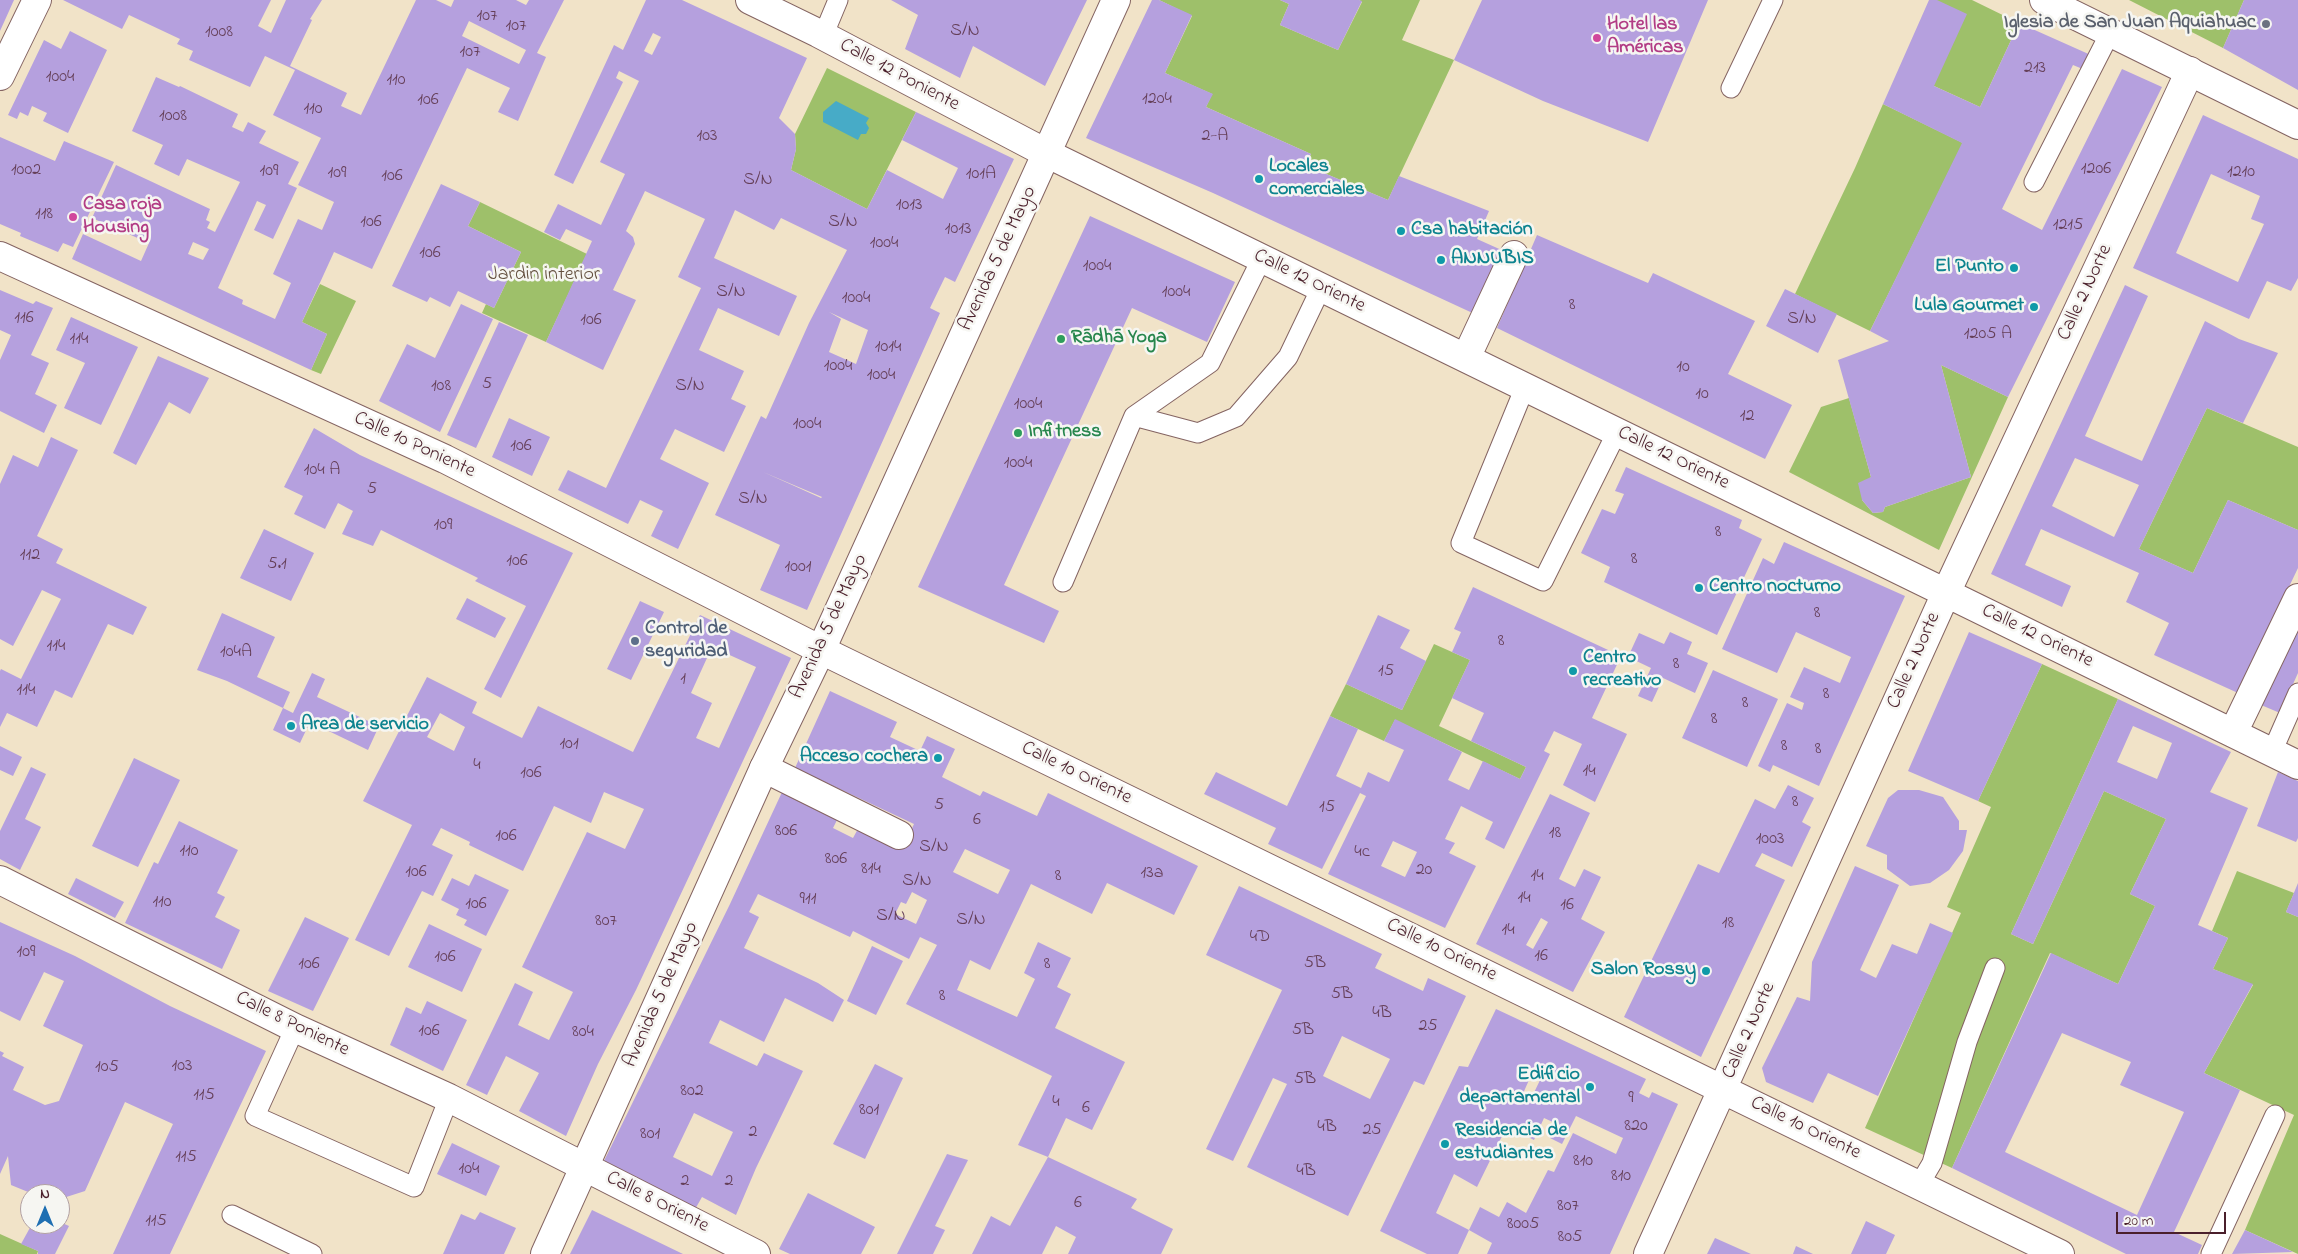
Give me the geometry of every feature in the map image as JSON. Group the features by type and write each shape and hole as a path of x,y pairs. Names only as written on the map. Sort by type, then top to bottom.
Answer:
{"street":[{"path":"1,69 37,0"},
{"name":"Calle 12 Poniente","path":"750,0 823,36 1048,154"},
{"name":"Avenida 5 de Mayo","path":"545,1254 764,768 821,650 1048,154 1116,0"},
{"path":"2044,0 2298,125"},
{"name":"Calle 2 Norte","path":"1648,1254 1946,593 2190,71"},
{"name":"Calle 12 Oriente","path":"1048,154 2298,765"},
{"path":"1466,358 1514,255"},
{"name":"Calle 10 Poniente","path":"0,256 445,459 821,650"},
{"path":"2233,733 2298,598"},
{"name":"Calle 10 Oriente","path":"821,650 2060,1254"},
{"path":"764,768 899,834"},
{"name":"Calle 8 Poniente","path":"0,880 295,1028 449,1098 585,1166"},
{"name":"Calle 8 Oriente","path":"585,1166 756,1254"}],"lane":[{"path":"823,36 838,0"},
{"path":"1732,88 1773,0"},
{"path":"2034,182 2110,32"},
{"path":"1063,582 1134,416 1210,363 1262,258"},
{"path":"1134,416 1198,433 1236,417 1288,357 1322,288"},
{"path":"1525,387 1461,544 1543,581 1617,432"},
{"path":"2272,752 2298,693"},
{"path":"1919,1185 1932,1163 1967,1042 1995,968"},
{"path":"295,1028 255,1116 414,1187 449,1098"},
{"path":"2211,1254 2275,1115"},
{"path":"232,1215 312,1254"}],"green space":[{"path":"1159,0 1280,0 1289,4 1280,25 1338,50 1362,2 1359,0 1420,0 1402,40 1454,60 1388,200 1305,165 1311,154 1206,107 1212,94 1165,73 1192,16"},
{"path":"1937,0 1972,0 2019,23 1980,107 1934,86"},
{"path":"2129,0 2244,0 2223,48"},
{"path":"827,68 916,112 867,209 791,170 796,149 795,134"},
{"path":"1883,104 1963,143 1870,331 1795,294"},
{"name":"Jardin interior","path":"480,202 587,254 546,342 482,313 486,304 494,308 521,252 468,226"},
{"path":"320,284 356,301 321,374 311,370 327,334 302,322"},
{"path":"1941,365 2008,397 1939,550 1789,472 1821,407 1849,398 1871,477 1862,500 1873,513 1883,512 1885,507 1971,477"},
{"path":"2207,408 2298,447 2298,530 2228,500 2193,573 2139,549"},
{"path":"1434,644 1470,660 1439,726 1526,767 1520,779 1395,720 1384,741 1330,716 1346,684 1402,710"},
{"path":"2042,664 2118,699 2011,934 2033,944 2104,791 2166,819 2130,894 2155,906 2118,984 2050,953 1952,1168 1865,1128 1961,913 1947,907 1991,807 1978,801"},
{"path":"2237,871 2294,893 2286,912 2298,917 2298,1254 2245,1230 2294,1115 2204,1073 2253,985 2213,969 2228,938 2212,931"},
{"path":"0,1234 38,1251 37,1254 0,1254"}],"water":[{"path":"836,101 869,118 866,123 869,128 866,134 861,134 858,140 823,122 823,112"}],"building":[{"path":"0,0 14,0 0,31"},
{"path":"63,0 271,0 258,26 271,33 286,0 322,0 310,19 312,20 290,66 347,93 341,106 361,115 416,0 436,0 451,7 454,0 516,0 526,5 529,0 564,0 537,53 546,57 518,121 498,112 510,88 467,68 372,269 334,252 302,322 327,334 311,370 72,259 83,234 141,261 149,243 92,218 116,165 210,209 206,220 210,222 207,228 215,232 240,182 187,159 179,176 154,164 163,145 132,131 156,77 180,86 238,114 232,127 243,132 248,122 266,131 259,143 299,162 288,184 297,188 273,239 254,230 266,205 257,201 218,288 243,300 242,304 275,319 291,283 273,274 298,219 322,230 334,202 298,185 321,138 273,115 295,70 265,56 250,87 189,60 193,51 177,44 180,39 129,15 122,29","holes":["469,21 526,50 519,64 462,36","193,242 209,249 203,260 188,254"]},
{"path":"646,0 682,0 807,58 779,118 795,134 796,149 791,170 867,209 887,170 943,199 958,168 902,140 916,112 1014,159 955,282 945,277 930,308 940,313 807,610 760,590 780,545 715,515 761,416 766,419 809,323 847,250 781,218 774,230 735,210 714,258 797,296 779,336 718,308 699,350 744,371 731,399 746,406 724,452 675,429 660,459 709,483 678,549 651,536 663,511 640,500 628,524 558,490 568,470 606,488 701,288 678,277 705,219 645,191 626,231 633,237 635,244 613,290 636,300 603,370 546,342 592,241 566,229 560,240 544,232 558,204 601,225 625,174 600,162 639,81 619,71 616,78 623,82 573,184 554,175 614,45 623,50","holes":["653,33 661,37 652,55 644,51","829,312 868,330 856,364 829,352 841,319","763,472 822,497 821,498"]},
{"path":"891,0 1087,0 1045,86 973,46 960,78 905,49 918,15"},
{"path":"1152,0 1159,0 1192,15 1165,73 1213,94 1206,107 1311,154 1305,165 1388,200 1399,176 1489,211 1477,239 1506,252 1479,316 1213,193 1086,138"},
{"path":"1280,0 1362,1 1338,50 1280,25 1289,4"},
{"name":"Hotel las Américas","path":"1482,0 1708,0 1648,142 1543,101 1454,60"},
{"path":"1929,0 1937,0 1967,14 1934,86 1980,107 2019,23 2093,56 2085,70 2073,65 2002,209 2042,230 2122,69 2162,87 2008,397 1941,365 1971,477 1885,507 1883,512 1873,513 1862,500 1858,483 1871,477 1838,360 1889,341 1870,331 1962,143 1883,104"},
{"name":"Iglesia de San Juan Aquiahuac","path":"2244,0 2298,0 2298,90 2223,48"},
{"path":"70,31 107,50 68,133 43,121 47,113 32,106 28,116 20,112 17,119 8,115 44,40 61,49"},
{"path":"2203,115 2298,159 2298,278 2291,291 2267,281 2249,319 2133,268","holes":["2211,174 2260,196 2251,219 2264,224 2238,282 2176,253"]},
{"path":"0,137 55,161 64,141 114,162 73,247 63,243 58,252 20,236 21,233 0,224"},
{"path":"441,184 480,202 468,226 521,252 494,308 458,291 450,307 430,297 427,302 392,286"},
{"path":"1090,216 1235,282 1207,342 1132,308 1004,585 1059,611 1044,643 918,587"},
{"path":"1537,235 1648,283 1653,273 1755,321 1728,374 1792,405 1765,459 1497,328"},
{"path":"2125,285 2148,296 2085,436 2142,461 2205,321 2239,339 2278,353 2243,423 2207,408 2139,549 2193,573 2228,500 2298,530 2298,568 2238,693 2154,655 2169,623 2126,602 2139,573 2041,529 2025,565 2071,586 2062,607 1991,574","holes":["2075,458 2139,485 2114,537 2052,506"]},
{"path":"1785,289 1837,314 1818,353 1766,326"},
{"path":"0,290 33,304 36,301 53,308 31,355 49,363 35,394 57,405 44,433 0,411 0,360 11,335 0,330"},
{"path":"461,304 493,319 440,432 379,401 407,344 435,358"},
{"path":"71,317 138,347 101,425 64,408 85,363 56,350"},
{"path":"499,322 528,335 476,448 447,435"},
{"path":"158,356 209,378 190,414 169,402 136,465 113,453"},
{"path":"509,418 550,437 532,476 492,457"},
{"path":"314,428 360,455 573,553 501,698 484,689 526,606 475,581 478,578 381,530 373,546 342,534 353,511 338,503 325,529 294,514 303,496 284,487"},
{"path":"51,437 78,450 37,536 63,549 56,563 147,607 133,635 108,624 72,698 55,690 37,727 7,713 0,727 0,671 1,669 21,679 61,599 42,590 13,646 0,639 0,484 13,455 38,467"},
{"path":"1626,467 1742,520 1739,528 1762,539 1717,635 1604,582 1610,567 1581,553 1602,509 1615,514 1624,494 1615,491"},
{"path":"264,529 314,553 291,601 240,578"},
{"path":"1784,542 1905,596 1819,786 1773,765 1770,772 1758,766 1787,703 1802,710 1804,703 1790,697 1804,667 1840,683 1851,657 1796,632 1777,673 1722,649 1763,558 1774,564"},
{"path":"1473,587 1621,656 1592,718 1627,734 1595,802 1563,785 1582,744 1554,731 1544,751 1550,754 1504,849 1485,839 1493,822 1461,806 1445,839 1455,843 1449,853 1476,866 1445,928 1328,874 1366,796 1360,793 1322,869 1268,844 1276,828 1204,794 1216,772 1287,806 1330,716 1358,729 1336,776 1361,788 1368,772 1389,782 1404,750 1384,741 1395,719 1462,752 1448,780 1469,790 1483,761 1520,779 1526,767 1471,741 1484,713 1452,698 1470,660 1452,652 1461,632 1454,629","holes":["1393,841 1417,852 1405,877 1381,866"]},
{"path":"467,598 506,618 495,638 456,619"},
{"name":"Control de seguridad","path":"640,601 664,612 631,680 607,669"},
{"path":"222,613 275,637 257,677 290,692 283,708 227,681 197,670"},
{"path":"700,615 791,658 636,990 598,1064 566,1136 519,1111 539,1073 506,1056 487,1095 466,1085 515,983 533,992 518,1025 549,1040 573,992 522,967 587,832 625,849 644,809 604,792 591,823 554,806 523,871 469,845 470,842 441,828 432,845 453,855 433,896 422,891 389,956 355,940 412,825 363,801 427,677 477,702 472,713 522,738 538,706 633,752","holes":["712,647 756,667 719,748 696,738 712,703 691,693","440,713 465,727 454,751 427,737"]},
{"path":"1378,615 1410,630 1400,648 1426,661 1402,710 1346,684"},
{"path":"2298,619 2298,673 2280,713 2254,702"},
{"path":"1670,632 1692,642 1687,654 1708,663 1695,693 1663,678 1652,702 1638,696 1651,668 1628,657 1639,633 1664,644"},
{"path":"1969,632 2042,664 1978,801 1908,771"},
{"path":"1713,670 1778,699 1747,767 1682,738"},
{"path":"312,673 325,679 317,697 379,726 368,750 310,722 300,743 273,730 283,708 293,713"},
{"path":"830,691 897,722 890,737 920,751 927,736 955,749 942,777 980,796 983,791 1037,816 1048,793 1198,866 1174,915 1107,883 1092,914 1031,884 990,970 970,960 957,990 1017,1017 1035,979 1024,973 1038,942 1071,958 1057,987 1071,994 1055,1028 1125,1062 1092,1130 1066,1118 1048,1157 1018,1145 1052,1076 906,1004 937,945 920,937 909,959 853,931 850,937 758,894 749,912 759,917 744,948 818,983 844,1000 833,1022 785,998 764,1042 720,1020 709,1043 757,1066 764,1053 803,1071 756,1168 736,1215 702,1197 694,1211 602,1165 730,904 783,790 839,816 833,828 853,838 859,827 903,847 914,824 795,768","holes":["965,849 1010,870 998,894 953,872","912,892 927,900 916,924 895,914 901,902 906,904","694,1113 733,1132 712,1176 673,1157"]},
{"path":"2118,699 2231,752 2210,792 2248,808 2198,925 2228,938 2213,969 2253,984 2204,1073 2240,1090 2174,1232 2202,1245 2198,1254 2126,1254 1952,1168 2051,953 2118,984 2155,906 2130,894 2166,819 2104,791 2033,944 2011,934","holes":["2133,726 2172,743 2157,779 2117,762","2062,1033 2131,1062 2120,1085 2184,1112 2137,1215 2005,1152"]},
{"path":"0,746 22,757 13,776 0,770"},
{"path":"134,758 180,780 138,867 92,846"},
{"path":"31,767 46,774 25,819 41,827 20,870 0,859 0,831"},
{"path":"2278,772 2298,781 2298,838 2296,842 2257,826"},
{"path":"1788,785 1814,798 1802,822 1811,827 1792,867 1762,853 1755,866 1785,880 1701,1057 1624,1017 1698,864 1719,873 1755,799 1775,809"},
{"path":"1898,790 1919,790 1943,797 1959,821 1959,830 1967,830 1963,851 1949,870 1930,883 1910,886 1887,869 1887,855 1866,846 1888,798"},
{"path":"1550,794 1590,813 1559,879 1575,887 1584,869 1601,877 1581,919 1605,932 1573,992 1476,944","holes":["1541,918 1548,922 1533,949 1526,945"]},
{"path":"179,821 238,850 217,893 225,897 215,917 240,930 222,969 125,923 154,862 158,864"},
{"path":"1855,866 1899,885 1860,970 1876,978 1892,944 1917,954 1930,923 1953,933 1878,1096 1828,1073 1813,1103 1766,1082 1762,1068 1797,997 1810,1001 1812,962"},
{"path":"475,874 509,890 486,936 464,925 467,920 456,915 459,909 441,900 452,878 469,886"},
{"path":"76,878 124,902 115,918 68,894"},
{"path":"2298,883 2298,917 2286,912"},
{"path":"1239,886 1382,954 1375,968 1423,991 1428,978 1466,996 1424,1085 1414,1081 1348,1216 1247,1167 1287,1084 1273,1078 1233,1161 1206,1149 1282,990 1206,955","holes":["1342,1036 1390,1059 1370,1099 1323,1076"]},
{"path":"305,917 349,938 313,1011 268,991"},
{"path":"0,922 75,956 170,1006 266,1051 170,1254 113,1254 173,1124 125,1102 85,1191 70,1196 70,1184 20,1184 20,1189 11,1185 8,1156 0,1174 0,1051 4,1053 2,1056 24,1067 13,1090 45,1105 59,1101 83,1045 43,1026 64,981 44,972 20,1021 0,1011"},
{"path":"429,924 482,949 462,992 408,967"},
{"path":"872,946 903,961 876,1015 847,1001"},
{"path":"427,1001 467,1020 443,1071 390,1045 406,1007 421,1014"},
{"path":"1496,1009 1646,1079 1639,1093 1649,1098 1652,1092 1678,1104 1610,1254 1487,1254 1492,1243 1469,1230 1458,1254 1427,1254 1380,1231 1459,1066 1468,1067","holes":["1533,1071 1542,1076 1529,1103 1521,1098","1576,1116 1623,1138 1616,1154 1573,1133 1554,1172 1548,1170 1526,1213 1507,1202 1499,1217 1480,1207 1469,1230 1436,1213 1454,1174 1477,1187 1507,1126 1534,1140 1544,1118 1557,1124 1550,1138 1562,1144"]},
{"path":"875,1064 903,1078 865,1159 833,1144"},
{"path":"452,1143 500,1166 486,1196 437,1174"},
{"path":"947,1154 968,1160 935,1226 945,1230 933,1254 897,1254"},
{"path":"1048,1157 1137,1199 1131,1208 1173,1229 1161,1254 1068,1254 1076,1237 1056,1226 1042,1254 972,1254 991,1216 1010,1226"},
{"path":"808,1193 875,1227 861,1254 790,1254 779,1249"},
{"path":"592,1210 683,1254 570,1254"},
{"path":"480,1212 516,1228 504,1254 443,1254 461,1214 475,1220"},
{"path":"1866,1221 1895,1235 1886,1254 1851,1254"},
{"path":"2245,1230 2293,1252 2232,1254"},
{"path":"26,1234 65,1234 55,1254 38,1254 38,1251 21,1244"},
{"path":"1715,1238 1751,1254 1707,1254"},
{"path":"1796,1246 1813,1254 1793,1254"}],"place":[{"name":"Iglesia de San Juan Aquiahuac","path":"2266,24"},
{"name":"Hotel las Américas","path":"1597,38"},
{"name":"Locales comerciales","path":"1259,179"},
{"name":"Casa roja Housing","path":"73,217"},
{"name":"Csa habitación","path":"1401,231"},
{"name":"ANNUBIS","path":"1441,260"},
{"name":"El Punto","path":"2014,268"},
{"name":"Lula Gourmet","path":"2034,307"},
{"name":"Rādhā Yoga","path":"1061,339"},
{"name":"Infitness","path":"1018,433"},
{"name":"Centro nocturno","path":"1699,588"},
{"name":"Control de seguridad","path":"635,641"},
{"name":"Centro recreativo","path":"1573,671"},
{"name":"Area de servicio","path":"291,726"},
{"name":"Acceso cochera","path":"938,758"},
{"name":"Salon Rossy","path":"1706,971"},
{"name":"Edificio departamental","path":"1590,1087"},
{"name":"Residencia de estudiantes","path":"1445,1144"}]}
